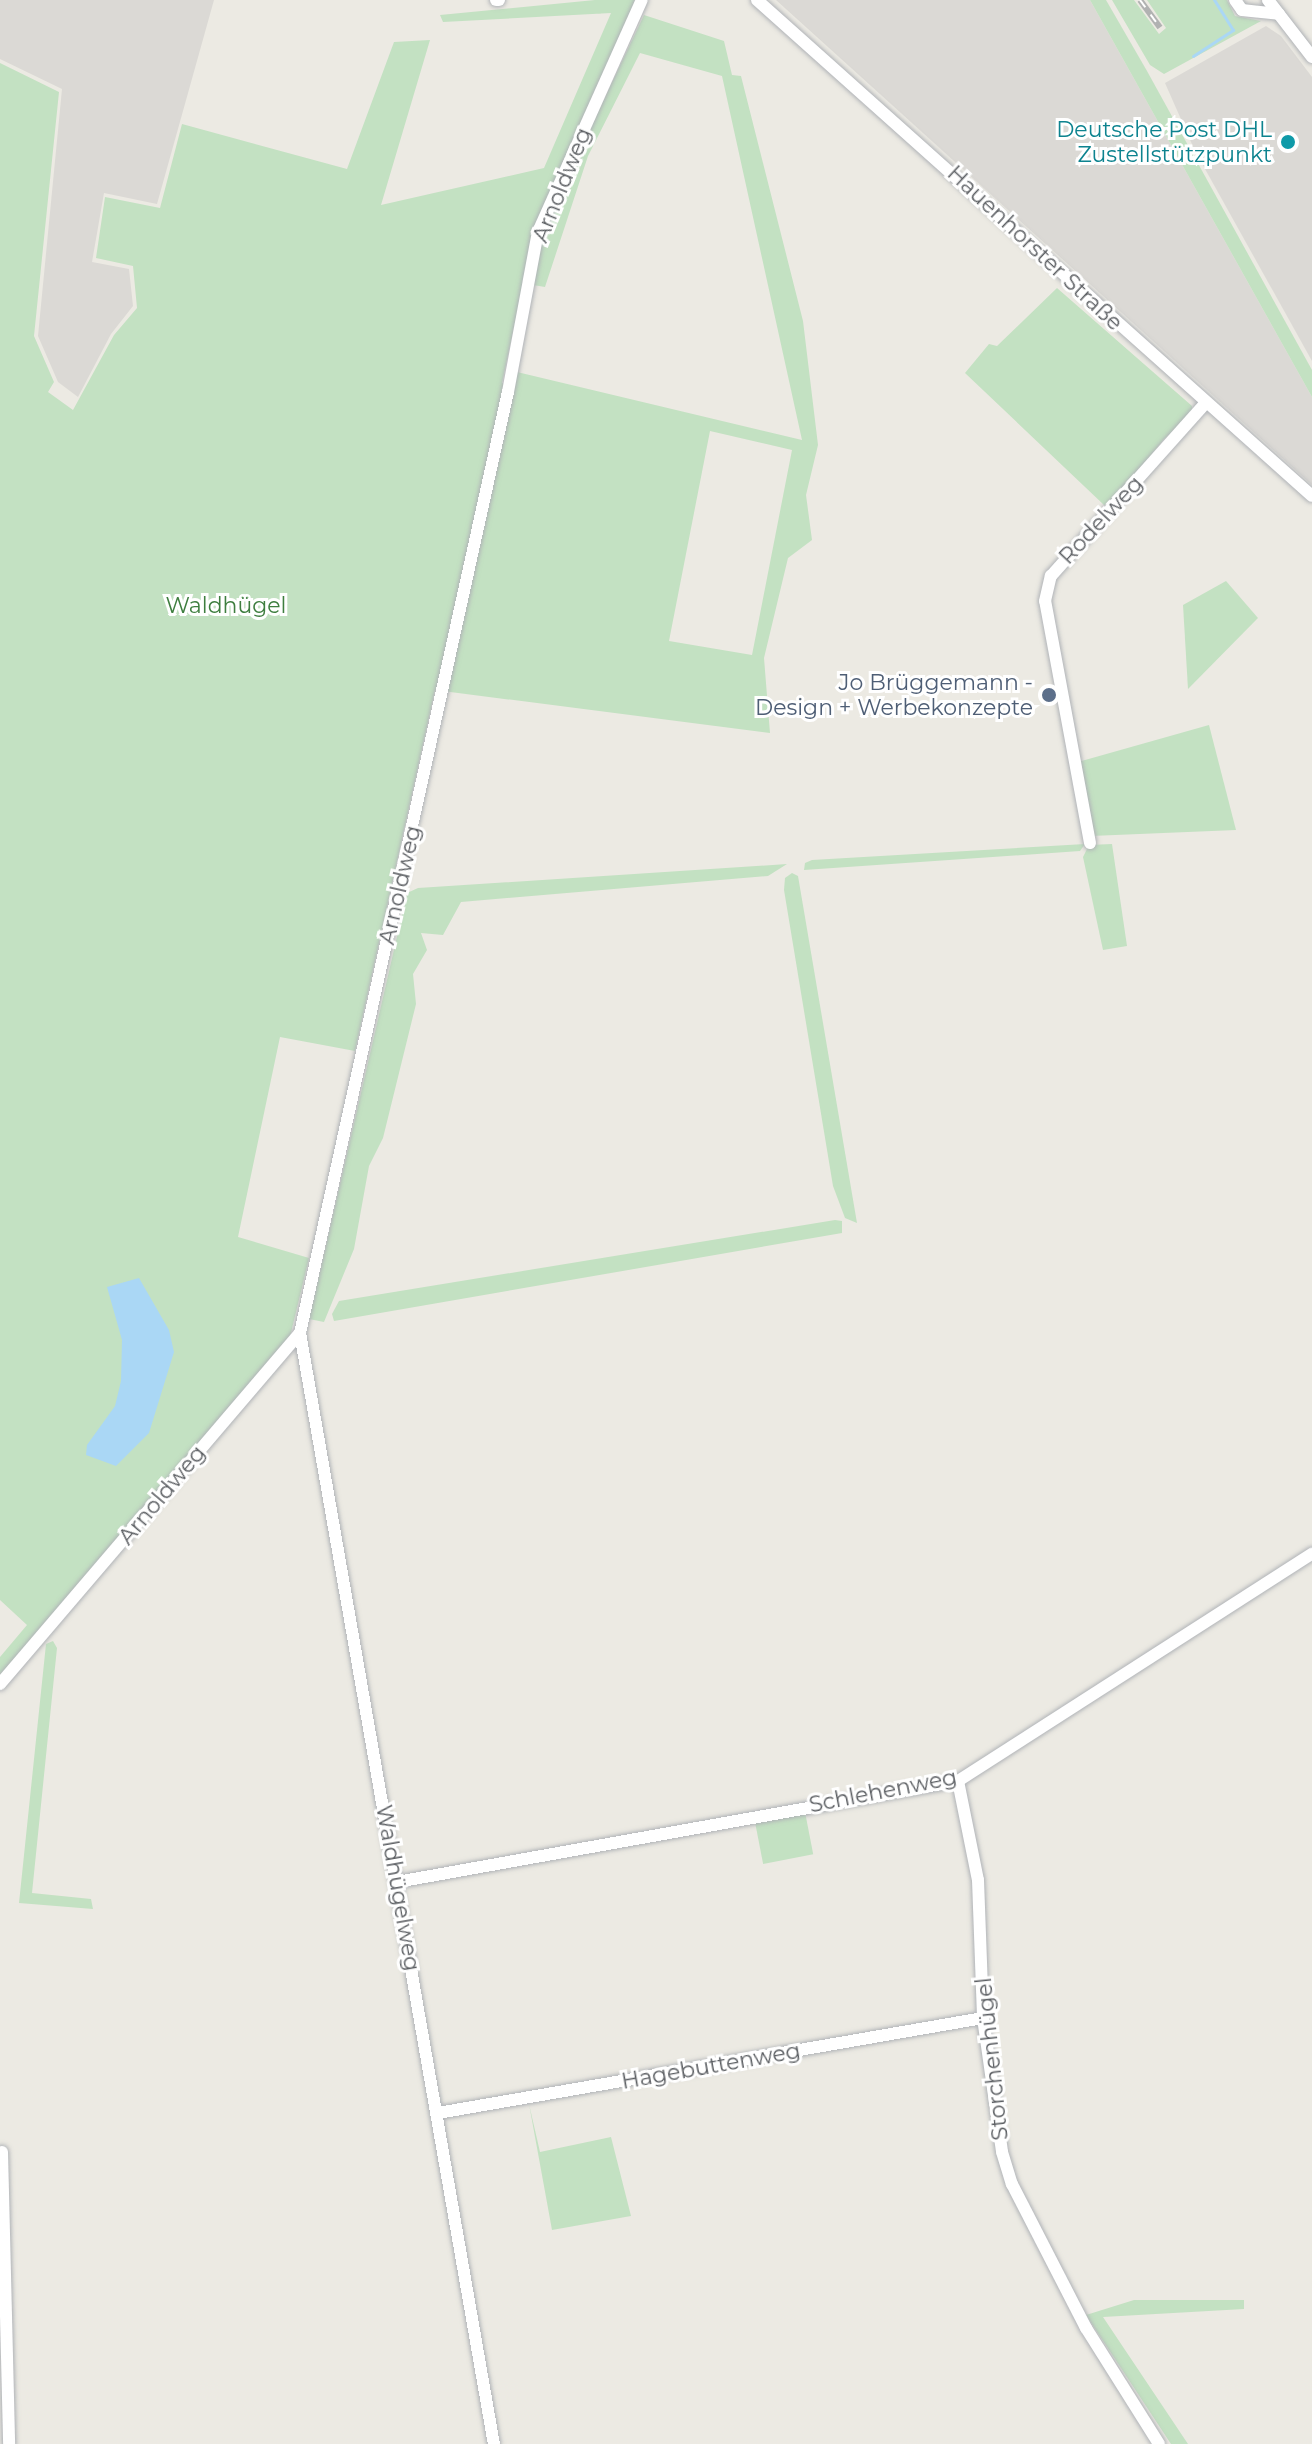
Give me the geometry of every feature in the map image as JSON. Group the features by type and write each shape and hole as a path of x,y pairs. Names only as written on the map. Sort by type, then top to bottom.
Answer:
{"street":[{"name":"Arnoldweg","path":"0,1684 300,1333 501,423 538,232 642,0"},
{"name":"Hauenhorster Straße","path":"757,0 1205,404 1312,496"},
{"path":"1235,0 1242,10 1279,14"},
{"path":"1268,0 1312,57"},
{"name":"Rodelweg","path":"1090,843 1045,601 1051,576 1205,404"},
{"name":"Waldhügelweg","path":"300,1333 494,2444"},
{"name":"Schlehenweg","path":"397,1882 958,1781 1312,1554"},
{"name":"Storchenhügel","path":"958,1781 978,1880 983,2018 994,2109 1012,2184 1086,2328 1159,2444"},
{"name":"Hagebuttenweg","path":"438,2113 983,2018"},
{"path":"2,2152 9,2444"}],"shaded area":[{"path":"0,0 214,0 157,204 104,193 92,262 129,269 133,306 111,334 78,397 58,382 38,336 62,89 0,59"},
{"path":"776,0 1090,0 1312,397 1312,485"},
{"path":"1266,26 1281,36 1312,77 1312,361 1195,151 1165,83"}],"green space":[{"name":"Waldhügel","path":"595,0 635,0 534,234 502,383 513,386 517,372 802,440 722,76 640,53 588,156 545,287 533,285 541,232 644,15 724,41 732,75 741,76 803,321 818,445 806,495 812,540 788,558 764,658 770,733 435,690 355,1051 280,1037 238,1237 309,1258 290,1337 0,1677 0,1657 27,1625 0,1600 0,63 59,92 34,336 54,382 48,392 73,410 114,335 137,308 133,266 96,258 105,197 160,208 182,124 347,169 394,42 430,40 381,205 544,168 611,13 443,22 440,15","holes":["710,431 792,450 752,655 669,641"]},
{"path":"1090,0 1106,0 1147,71 1312,370 1312,397"},
{"path":"1112,0 1134,0 1159,34 1166,28 1147,0 1227,0 1235,16 1261,21 1164,74 1150,65"},
{"path":"1057,288 1192,406 1192,414 1164,439 1111,504 1104,505 965,373 989,344 997,346"},
{"path":"1226,581 1258,618 1188,689 1183,605"},
{"path":"1209,725 1236,830 1091,836 1078,762"},
{"path":"1085,844 1080,851 804,870 805,863 812,860"},
{"path":"1112,844 1127,946 1103,950 1083,857 1089,845"},
{"path":"787,864 768,876 461,902 443,935 421,933 427,950 413,974 416,1004 383,1138 369,1166 354,1249 324,1322 309,1319 407,893 418,888"},
{"path":"792,873 798,876 857,1223 845,1218 833,1186 784,890 785,878"},
{"path":"842,1221 842,1233 334,1321 332,1314 339,1301"},
{"path":"53,1641 57,1648 32,1893 91,1899 93,1909 19,1903 46,1644"},
{"path":"805,1812 813,1854 763,1864 755,1822"},
{"path":"529,2104 540,2152 611,2137 631,2216 552,2230"},
{"path":"1134,2300 1244,2300 1244,2309 1103,2317 1188,2444 1171,2444 1086,2315"}],"water":[{"path":"139,1278 169,1330 174,1352 149,1433 116,1466 86,1455 87,1445 115,1406 121,1381 122,1340 107,1287"}],"waterway":[{"path":"1193,56 1233,30 1214,0"}],"railway":[{"path":"1140,0 1160,28"}],"place":[{"name":"Deutsche Post DHL Zustellstützpunkt","path":"1288,142"},
{"name":"Jo Brüggemann - Design + Werbekonzepte","path":"1049,695"}]}
